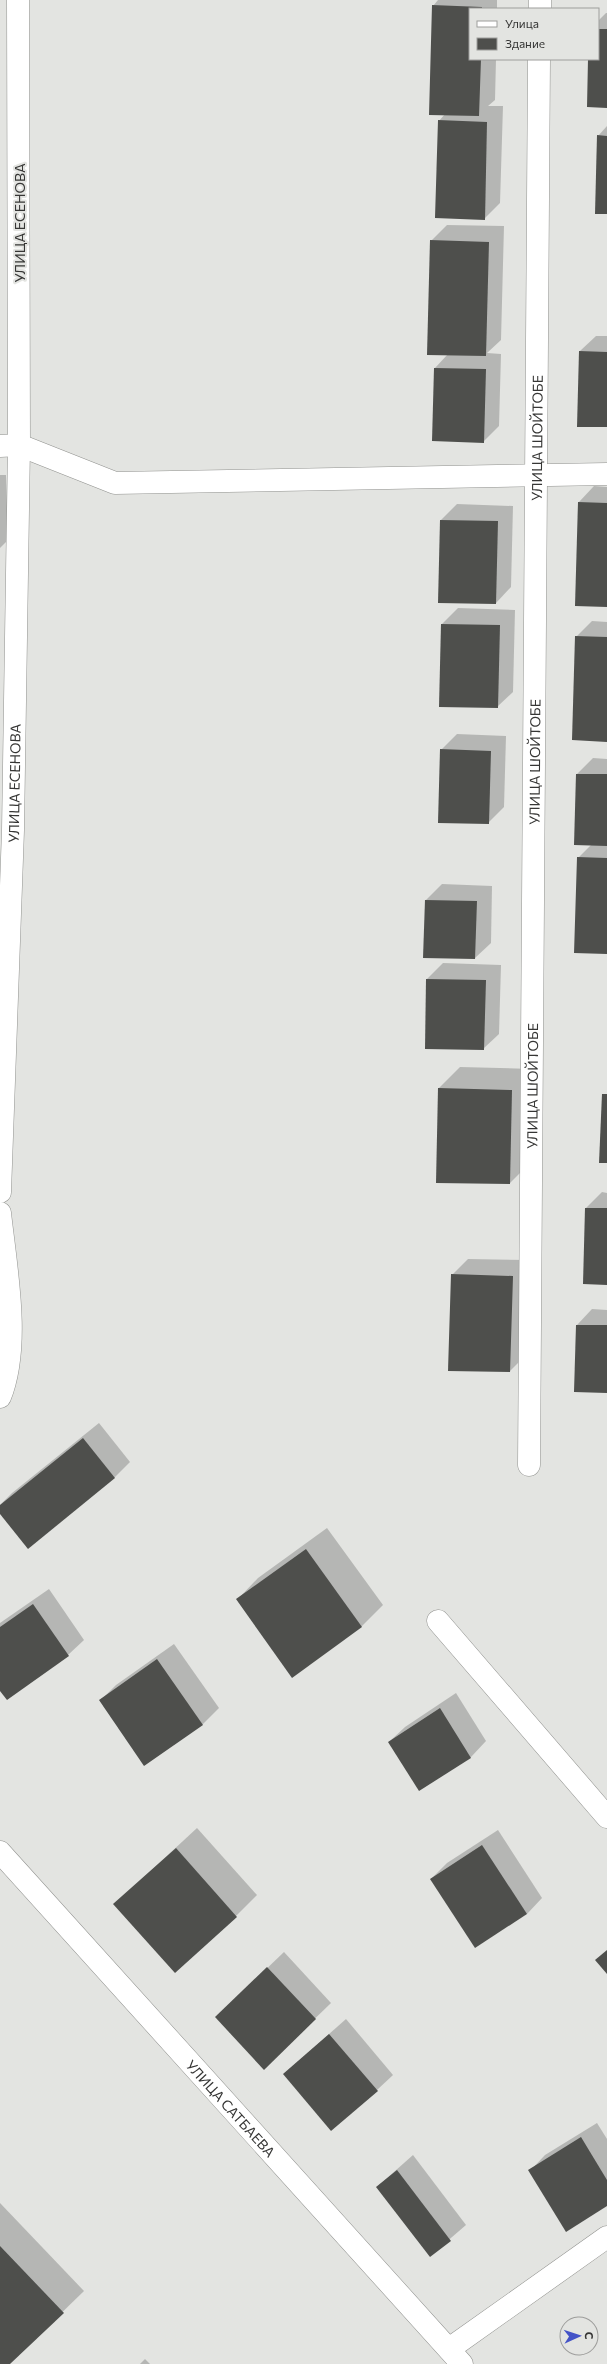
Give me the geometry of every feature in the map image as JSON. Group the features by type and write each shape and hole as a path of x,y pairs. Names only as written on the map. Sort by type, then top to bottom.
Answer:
{"street":[{"name":"УЛИЦА ЕСЕНОВА","path":"0,1192 13,830 9,446 18,0"},
{"name":"УЛИЦА ШОЙТОБЕ","path":"530,1465 539,60"},
{"path":"9,446 114,483 607,474"},
{"path":"0,1212 11,1319 6,1382 0,1397"},
{"path":"438,1621 607,1817"},
{"name":"УЛИЦА САТБАЕВА","path":"0,1852 456,2356"},
{"path":"456,2356 607,2237"}],"building":[{"path":"432,5 482,7 469,8 469,60 481,60 479,116 429,115"},
{"path":"599,29 607,29 607,108 587,107 588,60 599,60"},
{"path":"438,120 487,122 485,220 435,218"},
{"path":"597,135 607,136 607,214 595,214"},
{"path":"430,240 489,242 486,356 427,355"},
{"path":"579,351 607,352 607,427 577,427"},
{"path":"434,368 486,369 484,443 432,441"},
{"path":"578,502 607,503 607,607 575,606"},
{"path":"440,520 498,521 496,604 438,603"},
{"path":"441,624 500,625 498,708 439,707"},
{"path":"575,636 607,637 607,742 572,740"},
{"path":"440,749 491,751 489,824 438,823"},
{"path":"576,774 607,774 607,846 574,845"},
{"path":"577,857 607,858 607,954 574,953"},
{"path":"425,900 477,901 475,959 423,958"},
{"path":"426,979 486,980 484,1050 425,1049"},
{"path":"438,1088 512,1090 510,1184 436,1183"},
{"path":"602,1094 607,1094 607,1163 599,1163"},
{"path":"585,1208 607,1208 607,1285 583,1284"},
{"path":"451,1274 513,1276 510,1372 448,1371"},
{"path":"576,1325 607,1325 607,1393 574,1392"},
{"path":"83,1438 115,1478 28,1549 0,1514 0,1505"},
{"path":"306,1549 362,1627 292,1678 236,1599"},
{"path":"33,1604 69,1656 7,1700 0,1691 0,1627"},
{"path":"157,1659 203,1725 144,1766 99,1700"},
{"path":"440,1708 471,1758 419,1791 388,1742"},
{"path":"482,1845 527,1914 475,1948 430,1879"},
{"path":"176,1848 237,1917 175,1973 113,1904"},
{"path":"607,1950 607,1974 595,1960"},
{"path":"267,1967 316,2019 264,2070 215,2017"},
{"path":"329,2034 378,2091 331,2131 283,2074"},
{"path":"581,2137 607,2180 607,2206 566,2232 528,2170"},
{"path":"397,2170 451,2241 430,2257 376,2187"},
{"path":"0,2246 64,2313 10,2364 0,2364"}]}
